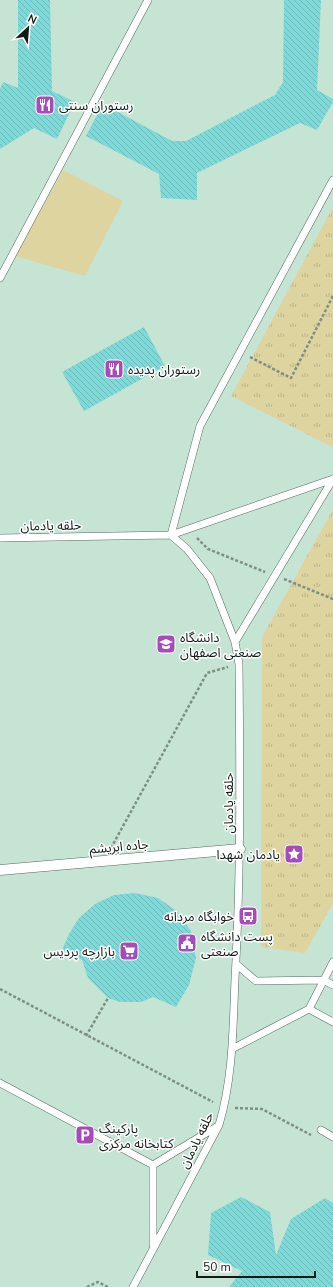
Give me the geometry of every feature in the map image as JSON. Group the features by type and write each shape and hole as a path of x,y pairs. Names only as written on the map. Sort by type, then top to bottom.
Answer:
{"street":[{"name":"جاده ابریشم","path":"0,870 240,849"}],"lane":[{"path":"0,278 148,0"},
{"path":"171,535 200,426 333,180"},
{"path":"171,535 333,479"},
{"path":"235,642 333,479"},
{"name":"حلقه یادمان","path":"0,538 171,535 187,549 210,578 235,642 239,664 240,849 232,1049 224,1108 219,1126 153,1247 133,1287"},
{"path":"232,1049 309,1009 333,962"},
{"path":"236,964 256,981 324,980 333,985"},
{"path":"309,1009 333,1022"},
{"path":"0,1083 153,1165"},
{"path":"153,1165 219,1126"},
{"path":"321,1130 333,1137"},
{"path":"153,1165 153,1247"}],"path":[{"path":"240,352 290,378 333,296"},
{"path":"188,529 208,549 333,599"},
{"path":"104,860 207,673 239,664"},
{"path":"0,989 224,1108 262,1109 317,1138 321,1130"},
{"path":"86,1036 108,998"},
{"path":"87,1287 98,1282 108,1287"}],"shaded area":[{"name":"دانشگاه صنعتی اصفهان","path":"0,0 333,0 333,1287 0,1287"}],"green space":[{"path":"63,170 123,201 85,276 15,256"},
{"path":"333,207 333,444 332,447 231,396"},
{"path":"333,509 333,903 305,953 261,947 262,637"}],"building":[{"path":"18,0 50,0 52,91 75,102 57,139 34,128 0,149 0,89 3,82 18,88"},
{"path":"284,0 321,0 317,90 333,99 333,102 317,130 300,123 197,173 197,200 161,198 159,174 86,136 103,104 172,141 186,141 275,95 283,82"},
{"name":"رستوران پدیده","path":"144,327 165,366 84,411 62,372"},
{"name":"بازارچه پردیس","path":"135,893 158,898 178,912 191,931 196,958 189,985 176,1007 153,997 141,1002 120,1002 108,998 88,978 82,960 62,950 69,934 79,918 95,904 114,895"},
{"path":"241,1197 270,1212 276,1255 291,1219 325,1198 333,1203 333,1287 229,1287 242,1271 208,1255 211,1213"}],"place":[{"name":"رستوران سنتی","path":"45,105"},
{"name":"رستوران پدیده","path":"114,369"},
{"name":"دانشگاه صنعتی اصفهان","path":"166,644"},
{"name":"یادمان شهدا","path":"294,854"},
{"name":"خوابگاه مردانه","path":"248,916"},
{"name":"پست دانشگاه صنعتی","path":"187,943"},
{"name":"بازارچه پردیس","path":"129,951"},
{"name":"پارکینگ کتابخانه مرکزی","path":"85,1135"}]}
